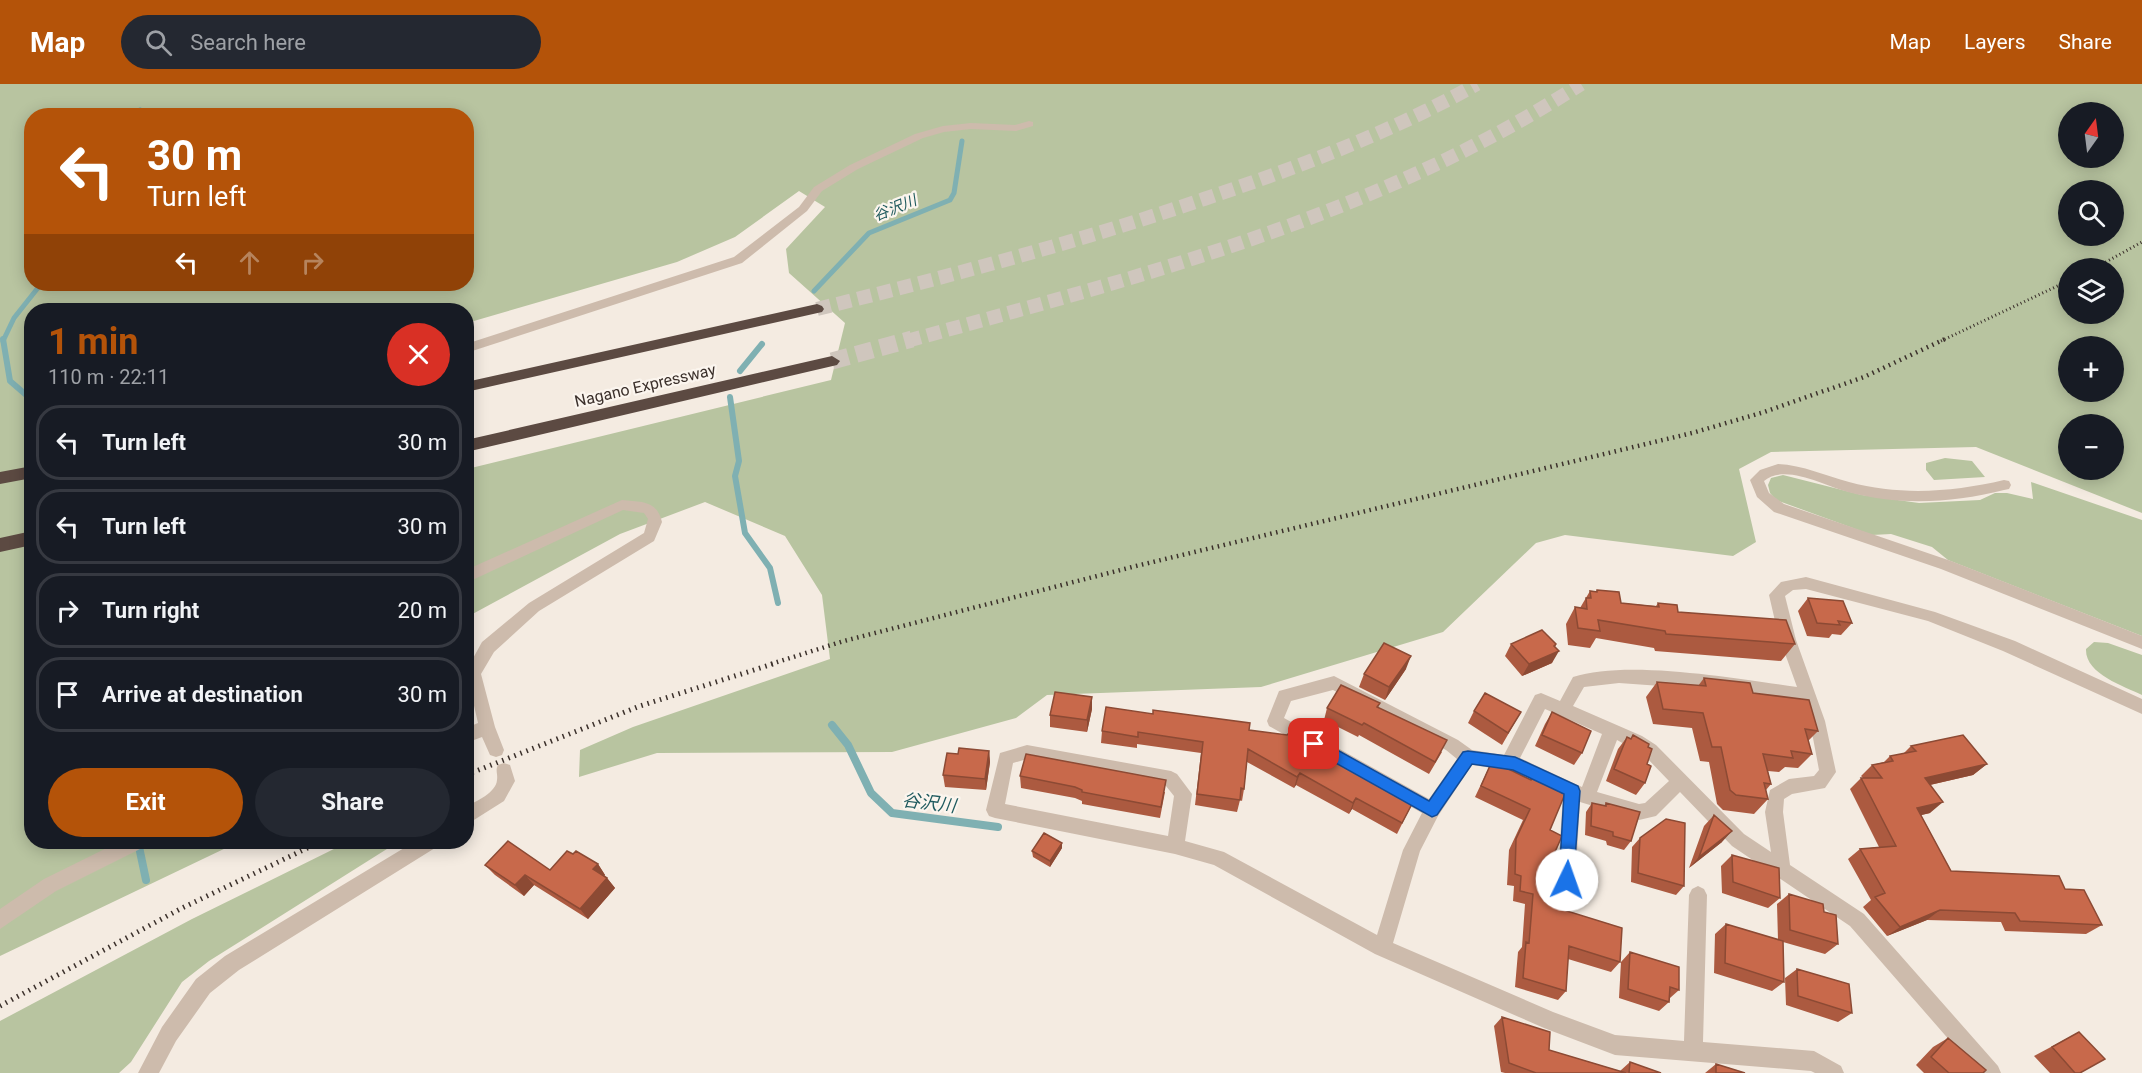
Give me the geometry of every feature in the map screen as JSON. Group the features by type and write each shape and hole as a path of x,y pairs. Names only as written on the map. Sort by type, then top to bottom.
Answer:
{"highway":[{"path":"474,385 817,309"},
{"name":"Nagano Expressway","path":"474,444 832,361"},
{"path":"0,478 24,474"},
{"path":"4,544 24,540"}],"street":[{"path":"474,346 738,260 803,210 818,189 854,167 919,136 943,129 970,126 1016,128 1029,124"},
{"path":"2004,484 1967,495 1910,497 1853,488 1792,470 1775,469 1763,472 1757,480 1758,489 1764,499 1779,508 1946,565 2142,643"},
{"path":"474,573 622,505 648,508 655,516 656,526 649,537 534,607 488,647 474,672"},
{"path":"1782,869 1774,813 1776,795 1789,787 1819,783 1828,772 1826,753 1809,695 1787,639 1777,595 1782,587 1795,583 1806,583 1930,616 2009,646 2142,707"},
{"path":"1563,710 1578,682 1592,676 1675,680 1809,695"},
{"path":"474,678 487,727 496,750"},
{"path":"1432,810 1275,721 1285,696 1334,683 1452,745 1468,757 1509,763 1579,794 1639,812 1650,810 1679,782"},
{"path":"1509,763 1541,700 1612,730 1650,750 1738,840 1857,920 1991,1073"},
{"path":"474,733 487,727"},
{"path":"1565,902 1579,794 1612,730"},
{"path":"1175,846 1183,794 1171,779 1027,752 1006,758 995,810 1175,846 1218,858 1382,948 1615,1046 1814,1061 1834,1073"},
{"path":"1382,948 1412,850 1432,810 1468,757"},
{"path":"474,812 498,796 506,781 504,770"},
{"path":"0,920 50,885 120,849"},
{"path":"148,1073 169,1034 203,986 232,963 418,849"},
{"path":"1693,1053 1698,895"}],"green space":[{"path":"0,84 2142,84 2142,513 2059,480 2124,480 2124,414 2058,414 2058,480 1976,447 1771,452 1739,469 1756,542 1733,556 1565,535 1536,543 1443,632 1261,687 1047,695 1016,718 892,752 657,753 579,777 580,750 633,727 830,659 822,595 785,536 705,502 620,534 474,613 474,467 831,380 845,323 789,273 786,249 825,207 799,191 735,237 677,262 474,321 474,303 24,303 24,849 224,849 0,956"},
{"path":"1945,458 1972,461 1985,477 1934,480 1926,470 1926,463"},
{"path":"1783,475 1862,495 1919,503 1980,500 1995,493 2007,493 2033,499 2031,482 2142,520 2142,636 1948,560 1932,547 1891,534 1872,535 1776,500 1770,493 1768,485 1771,478"},
{"path":"2094,642 2108,643 2142,655 2142,695 2107,678 2092,665 2087,658 2086,649"},
{"path":"334,849 387,849 209,961 182,982 131,1062 119,1073 0,1073 0,1021 192,919"}],"building":[{"path":"1597,590 1619,592 1621,603 1659,607 1658,603 1677,605 1678,612 1786,620 1795,644 1666,634 1665,631 1598,620 1600,631 1578,628 1575,607 1587,609 1586,598 1591,598 1590,591 1597,592"},
{"path":"1808,598 1843,601 1852,623 1838,621 1840,625 1817,623"},
{"path":"1542,630 1556,644 1554,646 1559,651 1529,664 1511,644"},
{"path":"1384,643 1411,656 1389,687 1364,674"},
{"path":"1704,678 1750,683 1753,693 1809,700 1818,731 1805,729 1812,754 1791,751 1793,758 1763,754 1771,784 1764,783 1768,799 1736,795 1730,790 1721,747 1712,747 1703,713 1663,709 1657,682 1706,686"},
{"path":"1341,685 1380,703 1377,707 1447,740 1435,762 1364,723 1362,725 1327,708"},
{"path":"1055,692 1092,697 1087,720 1050,715"},
{"path":"1485,693 1521,712 1508,733 1474,711"},
{"path":"1106,707 1153,714 1153,710 1250,723 1249,730 1287,735 1291,731 1341,763 1413,802 1402,823 1356,798 1353,803 1300,773 1297,777 1248,749 1244,789 1241,788 1240,800 1197,794 1203,742 1138,732 1138,737 1102,731"},
{"path":"1552,712 1591,731 1582,753 1542,735"},
{"path":"1633,735 1649,744 1648,747 1652,749 1647,764 1651,766 1645,783 1614,769 1627,737 1631,739"},
{"path":"1963,735 1987,764 1925,778 1943,802 1917,808 1951,871 2059,876 2065,889 2084,890 2102,925 2020,921 2015,913 1940,910 1900,927 1875,897 1885,893 1860,849 1896,846 1861,778 1882,778 1872,765 1893,761 1890,756 1916,751 1911,746"},
{"path":"959,748 989,751 985,779 943,775 947,753 958,754"},
{"path":"1026,754 1166,780 1161,807 1082,792 1075,787 1020,776"},
{"path":"1492,761 1531,780 1535,770 1564,788 1562,793 1565,794 1550,830 1562,836 1547,870 1556,872 1554,907 1622,928 1620,962 1569,946 1566,991 1523,978 1526,942 1529,943 1533,894 1520,891 1521,876 1515,874 1516,839 1530,809 1481,786"},
{"path":"1592,803 1606,806 1606,803 1640,812 1631,841 1613,836 1613,832 1591,826"},
{"path":"1714,815 1732,831 1699,857"},
{"path":"1666,819 1685,823 1684,886 1638,873 1640,838"},
{"path":"1044,833 1062,843 1050,861 1032,851"},
{"path":"508,841 550,870 567,851 573,854 576,851 598,864 593,869 607,878 580,909 525,875 515,885 485,865"},
{"path":"1732,855 1779,868 1780,898 1733,882"},
{"path":"1789,894 1823,904 1824,912 1836,915 1838,944 1790,930"},
{"path":"1726,924 1783,941 1784,982 1725,963"},
{"path":"1630,952 1679,967 1679,990 1670,987 1669,1002 1628,989"},
{"path":"1797,969 1849,984 1852,1013 1798,996"},
{"path":"1502,1017 1550,1032 1549,1050 1626,1073 1536,1073 1509,1063"},
{"path":"2079,1032 2105,1059 2080,1073 2075,1073 2052,1047"},
{"path":"1948,1038 1986,1070 1983,1073 1949,1073 1931,1057"},
{"path":"1630,1062 1661,1073 1629,1073"},
{"path":"1716,1064 1745,1073 1716,1073"}],"waterway":[{"name":"谷沢川","path":"814,291 869,233 950,200 954,193 962,141"},
{"path":"26,303 35,291"},
{"path":"3,340 14,318 24,305"},
{"path":"3,340 10,381 24,393"},
{"name":"谷沢川","path":"740,371 762,344"},
{"name":"谷沢川","path":"730,397 739,461 735,476 745,533 770,568 778,603"},
{"name":"谷沢川","path":"832,725 848,745 871,793 892,813 998,827"},
{"path":"139,849 146,880"}],"tunnel":[{"path":"817,309 1010,259 1201,200 1376,134 1477,84"},
{"path":"907,341 1168,266 1254,238 1339,206 1422,171 1503,130 1581,84"},
{"path":"832,361 912,339"}],"railway":[{"path":"2113,258 2142,242"},
{"path":"1941,341 2058,286"},
{"path":"771,664 844,641 1136,566 1692,433 1761,413 1864,377 1945,339"},
{"path":"474,772 640,706 776,663"},
{"path":"0,1006 182,908 305,849"}],"route":[{"path":"1314,744 1432,810 1468,757 1515,764 1572,791 1567,880"}]}
